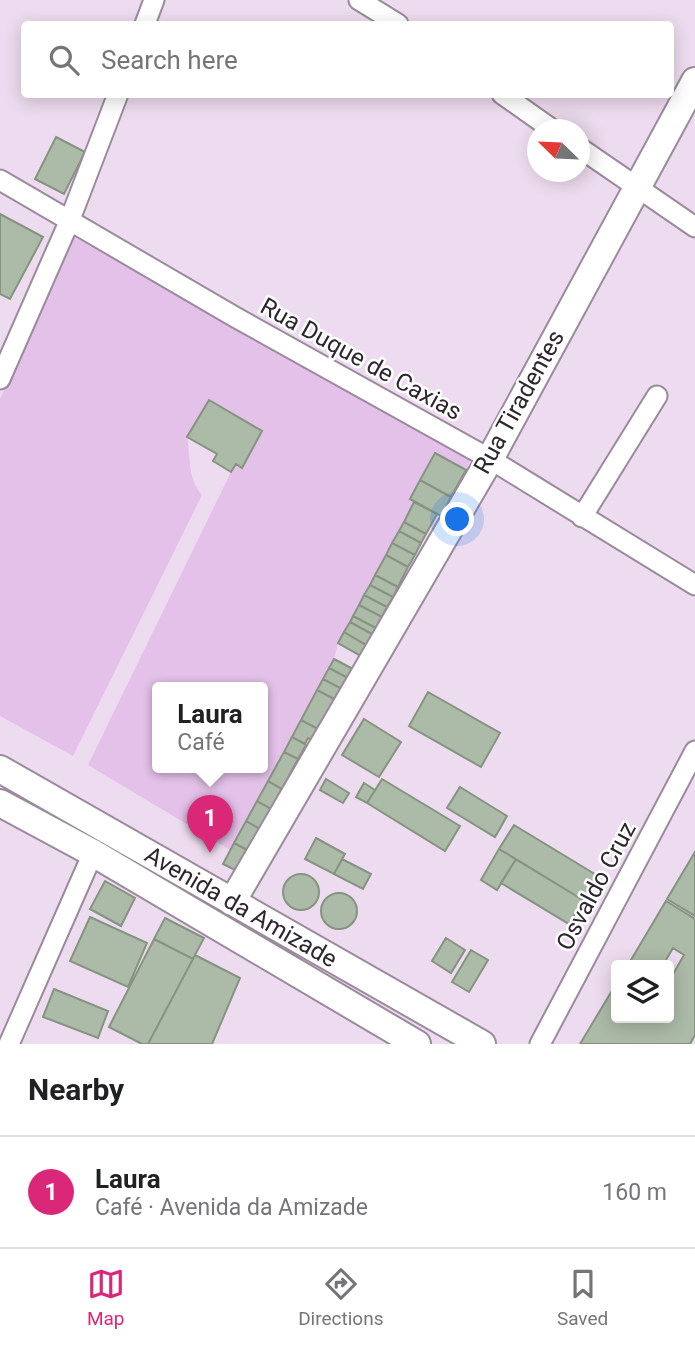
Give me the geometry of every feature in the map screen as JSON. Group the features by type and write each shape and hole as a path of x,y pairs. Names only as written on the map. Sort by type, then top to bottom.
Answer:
{"main road":[{"name":"Rua Tiradentes","path":"232,902 490,459 695,81"},
{"name":"Avenida da Amizade","path":"0,769 482,1044"},
{"name":"Avenida da Amizade","path":"0,803 93,853 417,1044"},
{"path":"317,985 329,957"}],"street":[{"path":"146,21 154,0"},
{"path":"364,1 394,21"},
{"path":"0,379 69,222 116,98"},
{"path":"508,98 537,119"},
{"path":"590,156 695,227"},
{"name":"Rua Duque de Caxias","path":"0,180 69,222 490,459 695,585"},
{"path":"582,517 657,396"},
{"name":"Osvaldo Cruz","path":"540,1044 695,751"},
{"path":"9,1044 93,853"}],"shaded area":[{"path":"72,236 471,459 466,470 434,453 410,499 414,502 338,643 334,659 230,850 88,765 231,472 236,464 242,467 262,431 209,400 187,437 192,475 202,495 73,756 0,716 0,399"}],"building":[{"path":"56,137 85,152 64,194 35,179"},
{"path":"0,214 43,237 10,299 0,294"},
{"path":"209,400 262,431 242,468 236,464 231,472 213,461 217,454 187,437"},
{"path":"435,453 466,470 451,497 420,480"},
{"path":"420,480 451,497 441,516 410,499"},
{"path":"414,502 437,514 426,534 404,522"},
{"path":"404,522 426,534 421,543 399,531"},
{"path":"399,531 421,543 415,555 392,543"},
{"path":"392,543 415,555 408,567 386,555"},
{"path":"386,555 408,567 398,587 375,575"},
{"path":"375,575 398,587 393,597 370,585"},
{"path":"370,585 393,597 387,607 364,595"},
{"path":"364,595 387,607 382,617 359,605"},
{"path":"359,605 382,617 376,628 353,616"},
{"path":"353,616 376,628 372,634 350,622"},
{"path":"350,622 372,634 366,645 344,632"},
{"path":"344,632 366,645 361,656 338,643"},
{"path":"334,659 353,669 348,678 329,668"},
{"path":"329,668 348,678 342,689 323,679"},
{"path":"323,679 342,689 336,700 317,690"},
{"path":"317,690 336,700 320,730 301,720"},
{"path":"428,692 500,733 481,767 409,726"},
{"path":"364,719 401,742 379,777 342,755"},
{"path":"301,720 320,730 314,741 308,738 305,744 292,737"},
{"path":"292,737 306,745 298,759 284,752"},
{"path":"284,752 298,759 282,789 268,781"},
{"path":"326,779 349,793 343,803 320,790"},
{"path":"382,779 460,826 445,851 367,803"},
{"path":"268,781 282,789 271,809 257,801"},
{"path":"364,783 375,790 367,803 356,797"},
{"path":"460,787 507,816 495,837 447,808"},
{"path":"257,801 271,809 260,829 246,821"},
{"path":"246,821 260,829 249,851 234,843"},
{"path":"514,825 598,876 583,900 499,849"},
{"path":"316,838 345,854 334,874 305,859"},
{"path":"234,843 249,851 237,871 223,864"},
{"path":"499,849 516,859 497,890 481,880"},
{"path":"695,852 695,916 667,899"},
{"path":"342,859 371,874 363,889 334,874"},
{"path":"516,859 583,900 569,924 501,883"},
{"path":"301,874 313,880 319,892 313,904 301,910 289,904 283,892 289,880"},
{"path":"105,881 135,898 121,926 90,909"},
{"path":"339,893 351,899 357,911 351,923 339,929 327,923 321,911 327,899"},
{"path":"666,901 695,919 695,1035 690,1044 580,1044 611,992 611,1023 674,1023 674,972 684,955 673,948 666,960 631,960"},
{"path":"90,917 147,943 128,987 70,961"},
{"path":"165,918 204,938 193,959 154,939"},
{"path":"446,938 465,950 451,973 432,961"},
{"path":"154,939 193,959 148,1044 142,1044 109,1027"},
{"path":"471,950 488,960 469,992 452,982"},
{"path":"195,955 240,978 212,1044 148,1044"},
{"path":"54,989 108,1011 98,1038 43,1017"}],"place":[{"name":"Laura","path":"210,853"}]}
